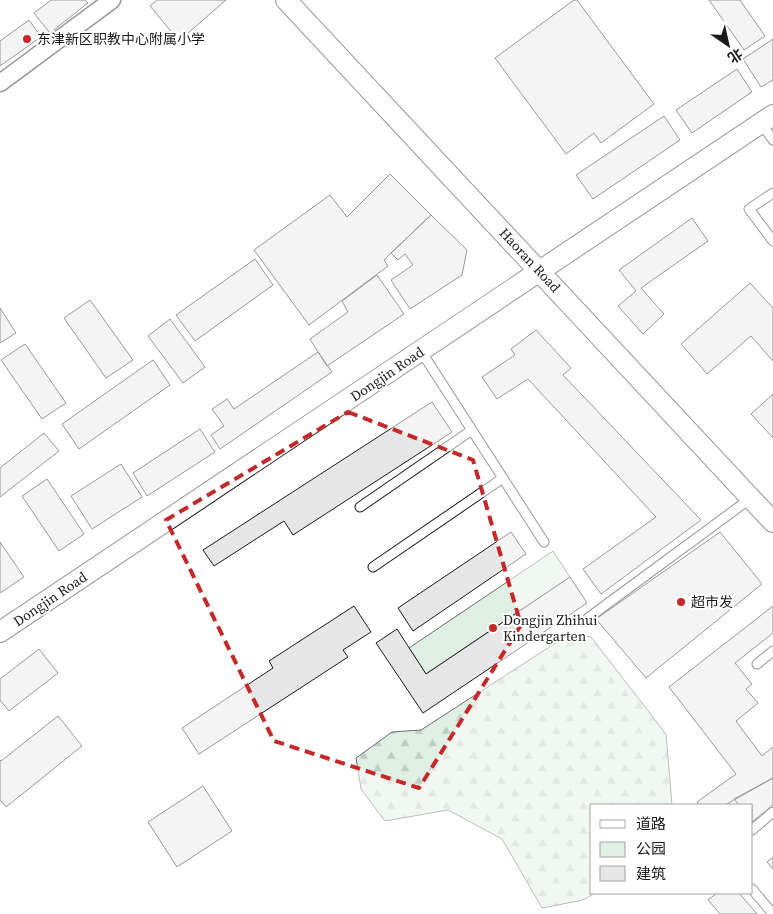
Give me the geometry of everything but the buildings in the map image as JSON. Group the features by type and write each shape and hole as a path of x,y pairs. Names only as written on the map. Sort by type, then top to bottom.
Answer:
{"street":[{"path":"0,83 112,0"},
{"name":"Haoran Road","path":"286,0 541,271 773,522"},
{"name":"Dongjin Road","path":"0,632 767,119"}],"lane":[{"path":"767,119 773,140"},
{"path":"773,193 749,210 773,241"},
{"path":"421,351 544,542"},
{"path":"360,507 472,430"},
{"path":"373,567 503,478"},
{"path":"588,618 751,498"},
{"path":"758,664 773,651"},
{"path":"753,829 773,812"},
{"path":"753,891 773,914"}],"highlighted area":[{"path":"348,412 473,460 521,625 419,788 274,741 166,520"}],"green space":[{"path":"553,551 570,577 426,674 409,648"},
{"path":"571,633 591,637 666,734 672,804 590,804 590,894 593,894 583,900 542,908 502,839 448,810 385,821 361,789 356,758 392,732 421,730"}],"place":[{"name":"东津新区职教中心附属小学","path":"27,39"},
{"name":"超市发","path":"681,602"},
{"name":"Dongjin Zhihui Kindergarten","path":"493,628"}]}
